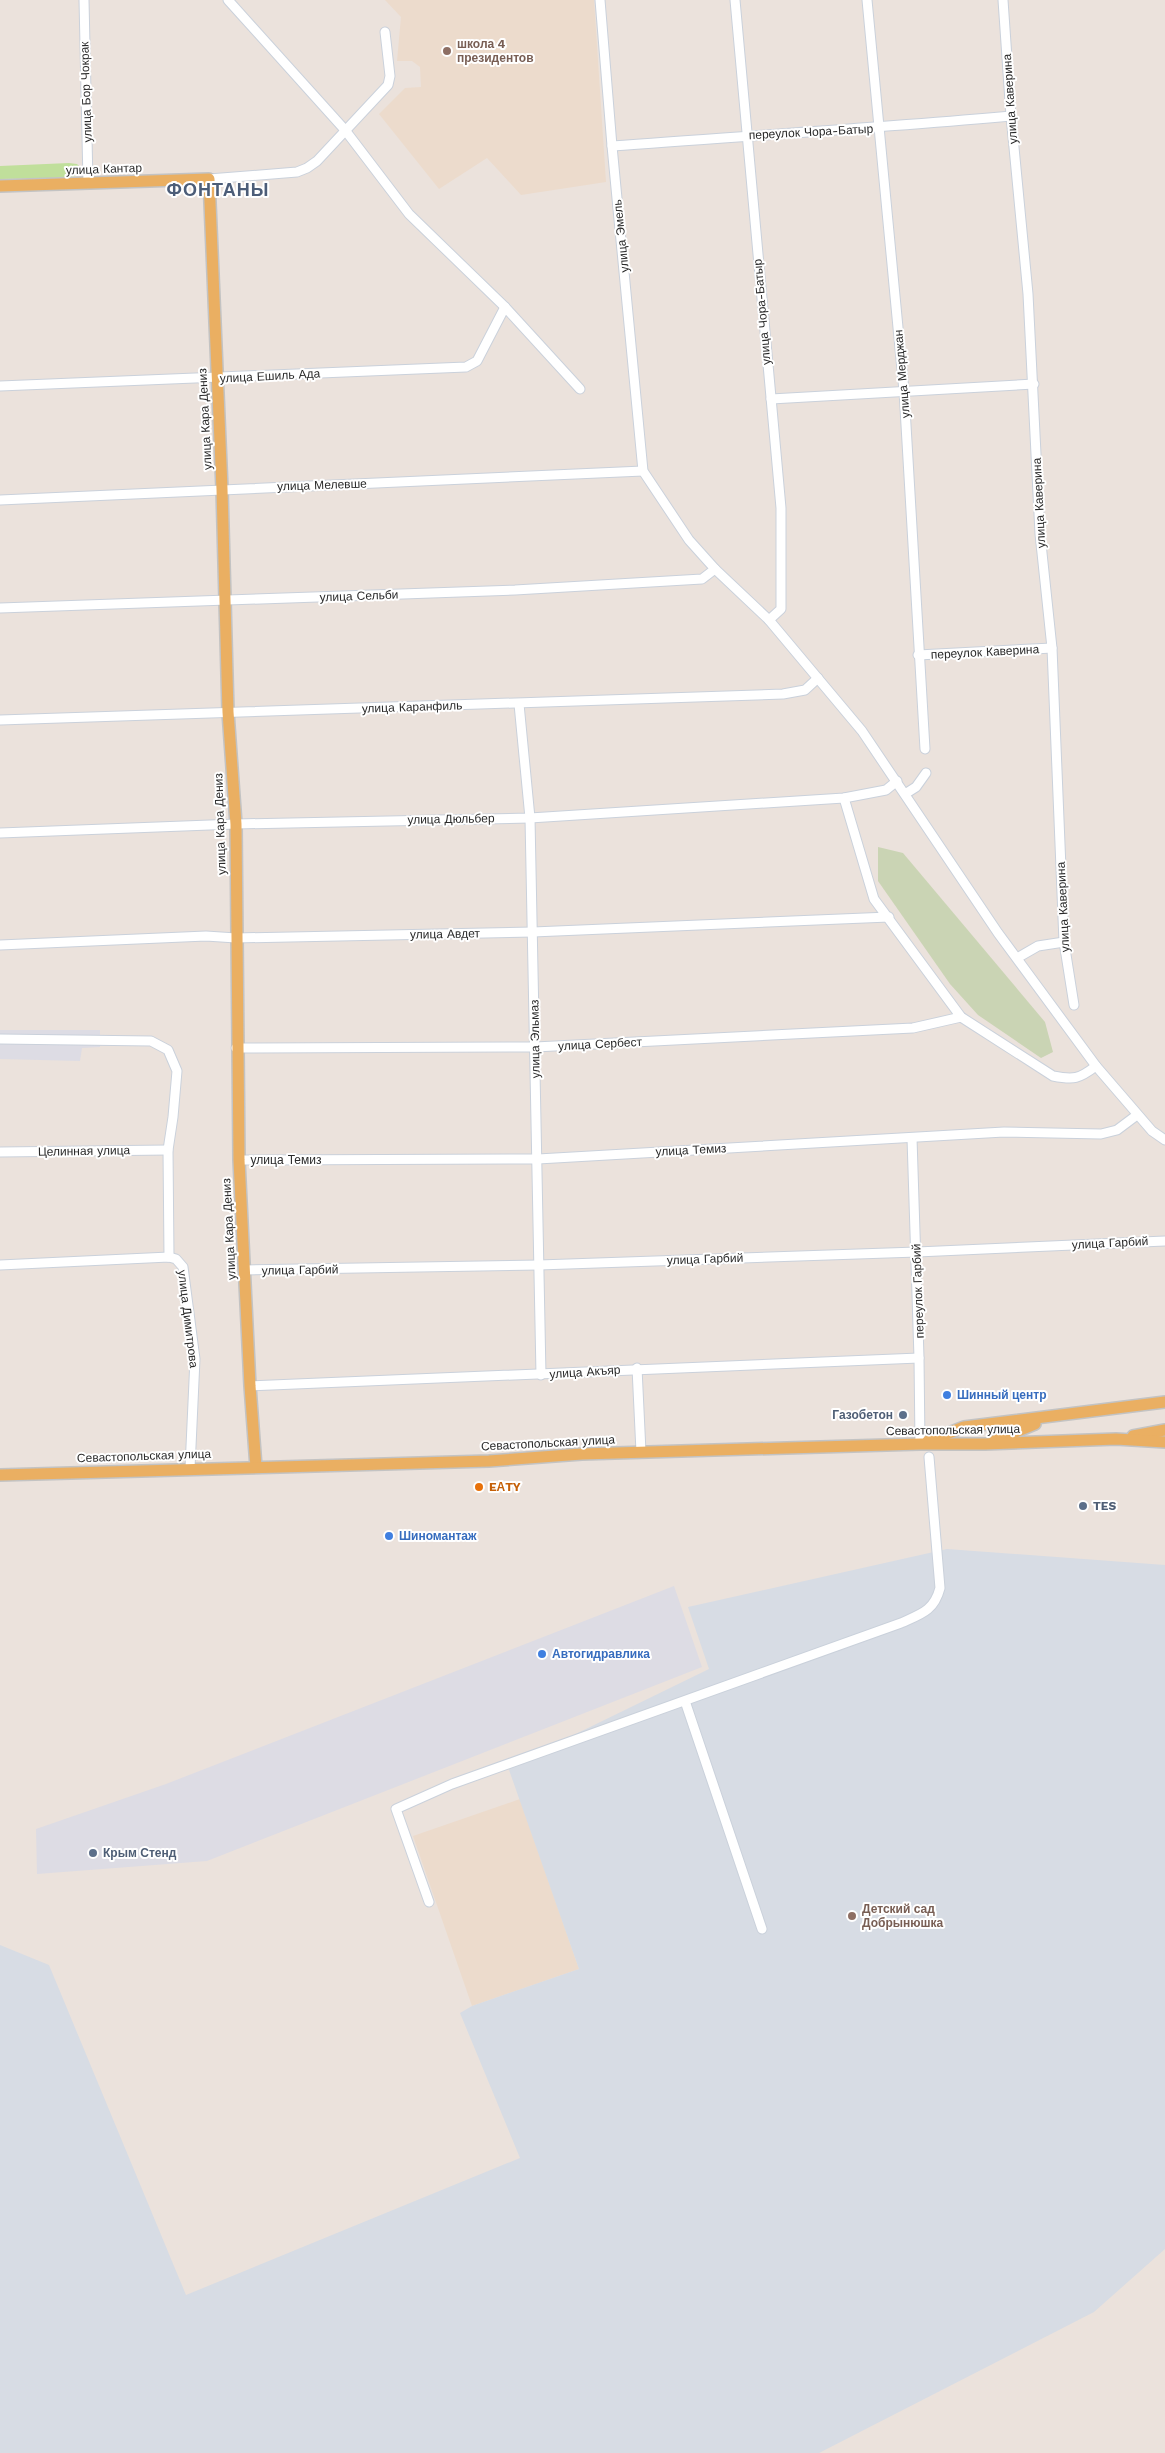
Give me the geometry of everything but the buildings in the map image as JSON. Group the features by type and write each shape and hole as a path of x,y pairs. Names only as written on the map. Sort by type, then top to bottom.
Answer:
{"main road":[{"name":"улица Кантар","path":"0,186 209,179"},
{"name":"улица Кара Дениз","path":"209,179 222,489 228,712 236,824 236,1048 239,1160 250,1386 256,1467"},
{"path":"920,1444 964,1428 1165,1402"},
{"path":"985,1444 1045,1419"},
{"path":"1116,1439 1165,1430"},
{"name":"Севастопольская улица","path":"0,1475 190,1468 489,1461 641,1452 1116,1439"},
{"path":"1116,1439 1165,1442"}],"street":[{"name":"улица Бор Чокрак","path":"84,0 88,183"},
{"path":"228,0 345,130 409,214 505,307 531,338 580,388"},
{"name":"улица Эмель","path":"600,0 643,471"},
{"name":"улица Чора-Батыр","path":"734,0 781,508 781,609 769,620"},
{"name":"улица Мерджан","path":"867,0 904,391 925,749"},
{"name":"улица Каверина","path":"1003,0 1011,116 1028,294 1040,534 1052,648 1064,942 1074,1005"},
{"path":"209,179 297,172 307,168 317,160 388,85 390,76 385,32"},
{"name":"переулок Чора-Батыр","path":"612,146 815,130 879,128 1011,116"},
{"name":"улица Ешиль Ада","path":"0,386 466,367 477,361 505,307"},
{"path":"771,399 1034,384"},
{"path":"643,471 689,540 715,569 769,620 862,731 1017,958 1096,1066 1137,1115 1152,1131 1165,1140"},
{"name":"улица Мелевше","path":"0,500 643,471"},
{"name":"улица Сельби","path":"0,608 515,590 702,580 715,569"},
{"name":"переулок Каверина","path":"918,655 1052,648"},
{"name":"улица Каранфиль","path":"0,720 783,694 805,690 818,678"},
{"name":"улица Эльмаз","path":"519,704 530,818 541,1375"},
{"path":"905,794 916,786 926,773"},
{"name":"улица Дюльбер","path":"0,833 236,824 530,818 844,798 886,790 897,781"},
{"path":"844,798 874,899 890,916 961,1017 1053,1076 1070,1080 1083,1076 1096,1066"},
{"name":"улица Авдет","path":"0,945 206,936 236,938 532,932 890,916"},
{"path":"1017,958 1038,946 1064,942"},
{"name":"улица Сербест","path":"236,1048 535,1047 913,1028 961,1017"},
{"path":"0,1039 151,1041 168,1050 177,1071 168,1150 169,1257"},
{"name":"улица Темиз","path":"239,1160 538,1158 1004,1132 1102,1134 1116,1130 1137,1115"},
{"name":"переулок Гарбий","path":"912,1138 920,1358 920,1444"},
{"name":"Целинная улица","path":"0,1152 168,1150"},
{"name":"улица Гарбий","path":"245,1270 539,1265 1165,1241"},
{"name":"улица Димитрова","path":"0,1265 169,1257 176,1259 184,1267 195,1359 190,1468"},
{"name":"улица Акъяр","path":"250,1386 541,1375 637,1368 920,1358"},
{"path":"637,1368 641,1452"},
{"path":"430,1902 396,1808 452,1784 927,1612 937,1600 940,1588 929,1456"},
{"path":"686,1704 762,1929"}],"shaded area":[{"path":"385,0 594,0 606,182 521,195 487,158 439,189 379,114 405,88 421,87 420,67 412,61 397,61 401,17"},
{"path":"0,1030 100,1030 100,1047 82,1048 80,1061 0,1059"},
{"path":"947,1549 1165,1565 1165,2249 1094,2312 819,2453 0,2453 0,1945 49,1965 186,2295 520,2158 460,2013 472,2006 579,1969 508,1767 709,1669 688,1607"},
{"path":"674,1586 702,1667 207,1861 37,1874 36,1829 166,1784"},
{"path":"520,1799 579,1969 472,2006 413,1836"}],"green space":[{"path":"77,164 81,168 75,176 67,178 0,179 0,166"},
{"path":"878,847 903,853 1045,1022 1053,1052 1041,1058 978,1015 950,984 878,881"}],"place":[{"name":"школа 4 президентов","path":"447,51"},
{"name":"Шинный центр","path":"947,1395"},
{"name":"Газобетон","path":"903,1415"},
{"name":"EАTY","path":"479,1487"},
{"name":"TES","path":"1083,1506"},
{"name":"Шиномантаж","path":"389,1536"},
{"name":"Автогидравлика","path":"542,1654"},
{"name":"Крым Стенд","path":"93,1853"},
{"name":"Детский сад Добрынюшка","path":"852,1916"}],"district":[{"name":"ФОНТАНЫ","path":"218,189"}]}
